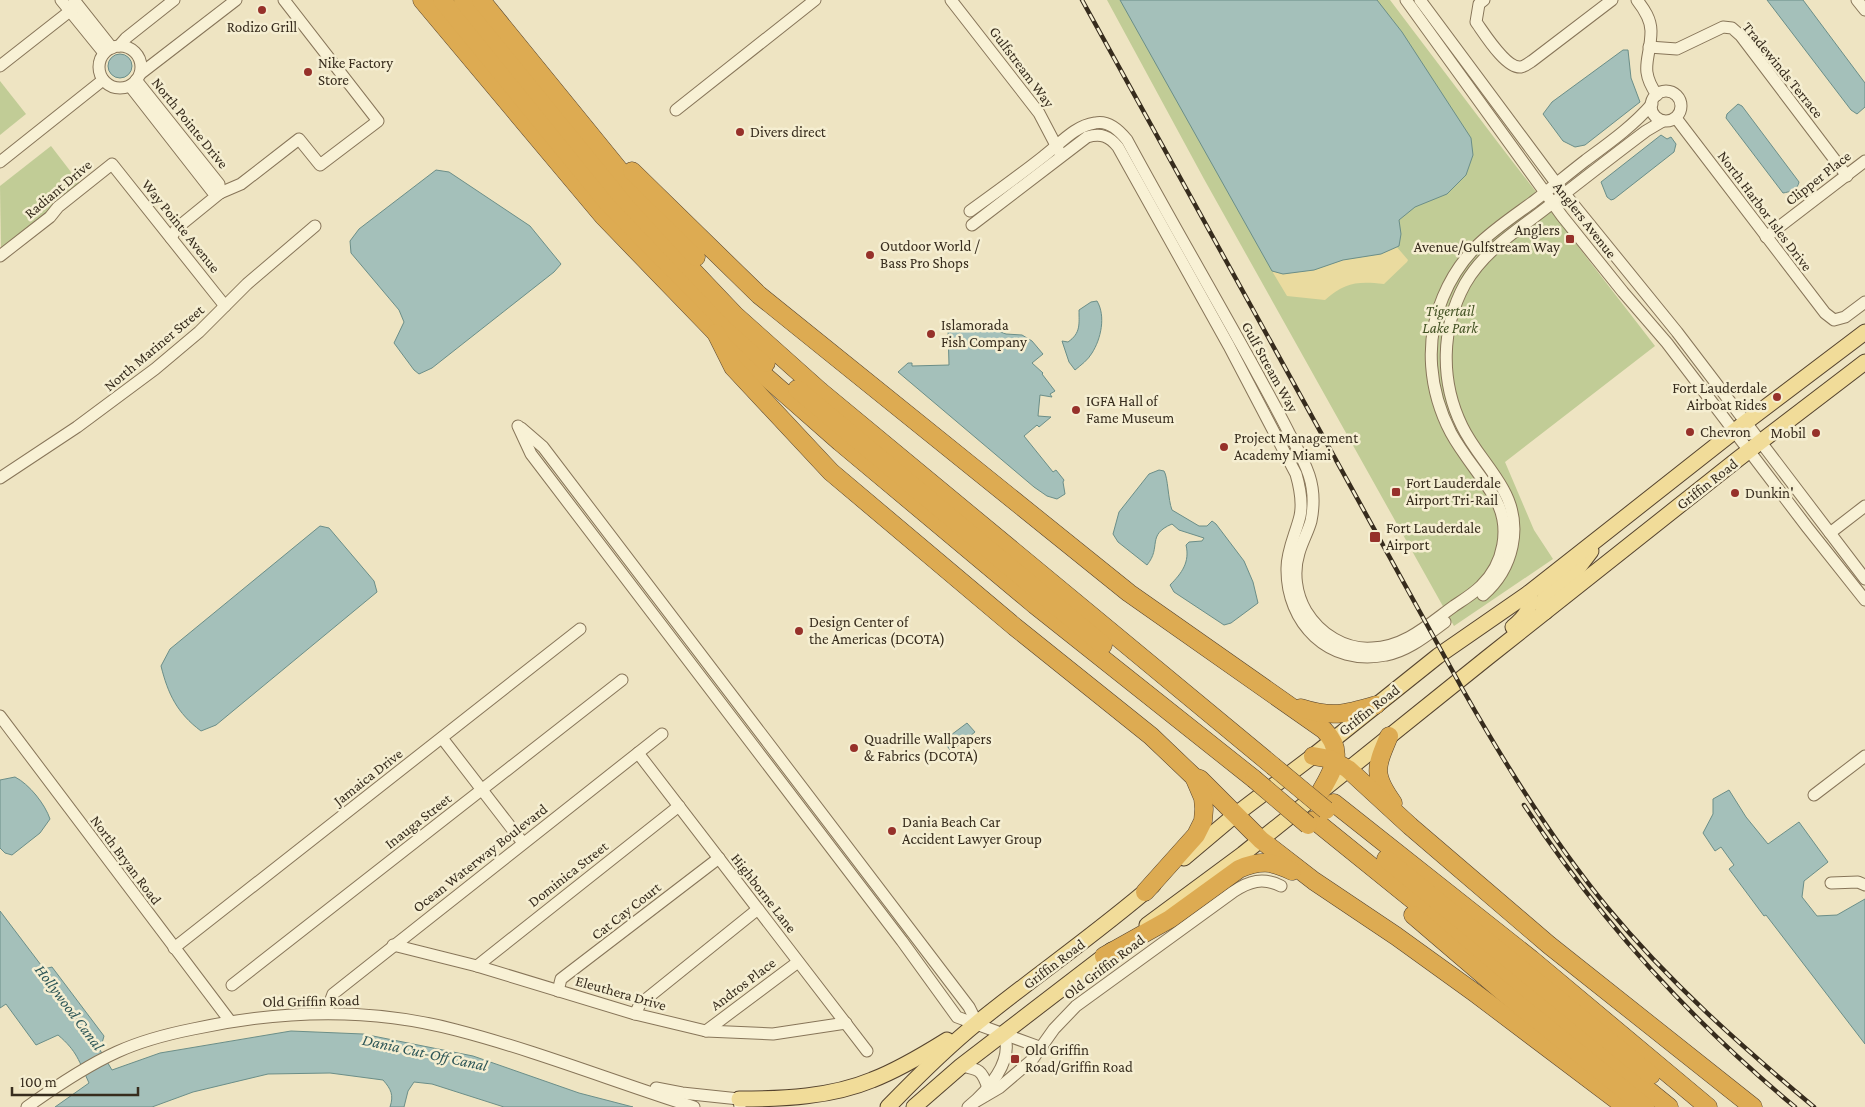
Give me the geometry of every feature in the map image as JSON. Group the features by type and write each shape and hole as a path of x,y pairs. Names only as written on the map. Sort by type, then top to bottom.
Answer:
{"highway":[{"path":"422,0 603,216 716,333 840,442 1020,593 1531,959 1708,1107"},
{"path":"442,0 608,203 767,364 1267,770 1321,810 1690,1107"},
{"path":"463,0 620,194 735,315 820,391 1267,770"},
{"path":"481,0 642,198 743,308 1267,770"},
{"path":"578,118 759,295 1129,593 1324,730 1333,739 1342,765 1321,810"},
{"path":"716,333 733,366 831,472 1015,627 1144,730 1194,777 1200,779 1260,840 1303,873 1467,987 1626,1107"},
{"path":"1289,704 1318,714 1330,715 1376,705"},
{"path":"1389,736 1380,755 1378,768 1380,781 1386,793 1410,826"},
{"path":"1312,756 1325,758 1342,765 1549,945 1753,1107"},
{"path":"1145,892 1196,835 1201,825 1204,803 1194,777"},
{"path":"1321,810 1504,992 1645,1107"},
{"path":"1321,810 1669,1107"},
{"path":"1104,956 1170,919 1239,870 1252,864 1265,862 1279,864 1303,873"}],"main road":[{"name":"Griffin Road","path":"888,1107 976,1023 1097,932 1236,815 1442,652 1529,593 1740,426 1865,332"},
{"name":"Griffin Road","path":"1342,765 1389,736 1748,451 1865,362"},
{"path":"1545,612 1542,606 1547,594 1575,572 1604,534"},
{"path":"1487,658 1493,643 1528,611 1530,603 1529,593"},
{"name":"Griffin Road","path":"914,1107 960,1066 1260,840 1321,810"},
{"path":"739,1103 796,1096 860,1084 890,1072 976,1023"}],"street":[{"path":"62,0 72,5 111,49 132,50 137,54 141,67 136,80"},
{"path":"174,0 101,58 98,69 103,80 118,88 136,80 236,0"},
{"path":"171,238 177,228 220,194 241,184 300,139 320,165 378,121 284,0"},
{"path":"676,110 815,0"},
{"name":"Gulfstream Way","path":"951,0 1039,113 1059,152"},
{"name":"Anglers Avenue","path":"1406,0 1544,193 1623,292 1667,343 1740,426 1761,441 1865,579"},
{"name":"Anglers Avenue","path":"1420,0 1556,183 1677,332 1740,426 1748,451 1865,600"},
{"path":"1484,0 1479,4 1476,22 1505,60 1512,66 1521,67 1532,61 1612,0"},
{"path":"1637,0 1648,17 1651,30 1646,72 1654,100 1652,110 1655,116 1664,121 1676,118 1681,108 1678,97 1668,92 1654,100"},
{"path":"1857,0 1865,10"},
{"path":"0,66 72,5"},
{"name":"Tradewinds Terrace","path":"1649,47 1677,49 1723,28 1732,28 1741,36 1847,176"},
{"path":"0,162 103,80"},
{"name":"North Pointe Drive","path":"136,80 212,190 220,194"},
{"name":"Gulf Stream Way","path":"972,225 1059,152 1082,126 1096,122 1106,124 1115,128 1127,140 1276,409 1308,473 1313,497 1313,509 1299,550 1296,576 1303,605 1313,621 1326,634 1349,645 1365,649 1386,647 1396,645 1428,625 1483,585 1493,572 1500,556 1504,536 1501,512 1492,493 1457,443 1444,417 1432,374 1432,341 1442,298 1458,267 1488,234 1624,131 1654,100"},
{"name":"North Harbor Isles Drive","path":"1676,118 1825,313 1834,320 1845,317 1865,302"},
{"name":"Gulf Stream Way","path":"970,211 1059,152 1087,137 1095,135 1112,139 1229,346 1296,474 1300,488 1300,515 1287,565 1287,582 1297,615 1314,636 1328,647 1348,654 1369,658 1405,649 1431,632 1488,591 1508,563 1514,536 1511,508 1503,489 1469,440 1455,410 1446,372 1449,326 1460,295 1475,269 1497,246 1653,125 1664,121"},
{"path":"1631,123 1640,135"},
{"path":"1610,142 1617,152"},
{"name":"Clipper Place","path":"1766,237 1864,163"},
{"name":"Way Pointe Avenue","path":"112,164 226,306"},
{"name":"Radiant Drive","path":"0,256 50,217 58,207 112,164"},
{"name":"North Mariner Street","path":"0,478 106,406 199,332 247,284 315,226"},
{"path":"976,1023 970,1007 542,447 518,426 531,454 958,1017 1042,1048"},
{"path":"1830,532 1865,506"},
{"name":"Jamaica Drive","path":"174,948 580,629"},
{"name":"Inauga Street","path":"232,985 622,680"},
{"name":"North Bryan Road","path":"0,716 230,1021"},
{"name":"Ocean Waterway Boulevard","path":"326,1013 333,994 662,734"},
{"path":"442,738 522,843"},
{"name":"Highborne Lane","path":"638,753 867,1051"},
{"path":"1814,796 1865,756"},
{"name":"Dominica Street","path":"476,966 679,806"},
{"name":"Cat Cay Court","path":"558,991 561,979 719,858"},
{"name":"Old Griffin Road","path":"972,1104 999,1088 1032,1060 1061,1020 1084,999 1233,892 1248,883 1258,880 1268,880 1281,886"},
{"path":"1831,883 1858,882 1865,885"},
{"path":"636,1014 640,1004 758,909"},
{"name":"Eleuthera Drive","path":"393,945 476,966 636,1014 706,1031 772,1034 846,1023"},
{"name":"Andros Place","path":"706,1031 798,962"},
{"name":"Old Griffin Road","path":"27,1107 109,1056 151,1040 230,1021 274,1015 326,1013 397,1018 455,1029 694,1107"},
{"path":"972,1104 996,1078 1006,1051 1007,1041 1003,1033"},
{"path":"960,1066 980,1071 988,1088"},
{"name":"Old Griffin Road","path":"608,1078 682,1094 739,1103"}],"green space":[{"name":"Tigertail Lake Park","path":"1107,0 1390,0 1655,346 1505,462 1534,530 1553,559 1454,626 1204,179"},
{"path":"0,81 26,114 0,135"},
{"path":"51,146 81,185 1,248 0,186"}],"sand":[{"path":"1396,246 1408,260 1384,284 1352,284 1339,289 1325,300 1287,296 1272,271 1283,274 1314,270 1343,260 1381,254"}],"water":[{"path":"1120,0 1377,0 1402,32 1471,138 1473,155 1466,175 1447,194 1415,207 1399,220 1401,234 1399,246 1381,254 1343,260 1314,270 1283,274 1272,271"},
{"path":"1767,0 1803,0 1865,83 1865,107 1857,114 1851,110"},
{"path":"1623,50 1628,50 1631,78 1640,102 1585,145 1575,147 1563,141 1543,114 1552,102"},
{"path":"120,54 125,55 131,61 131,71 125,77 120,78 115,77 109,71 108,66 109,61 115,55"},
{"path":"1738,104 1742,106 1799,182 1793,190 1783,193 1726,118 1727,114"},
{"path":"1661,135 1667,139 1671,137 1676,144 1674,152 1614,199 1611,200 1607,197 1601,182"},
{"path":"436,170 449,172 530,226 561,264 554,272 432,368 419,374 394,343 404,322 399,310 351,253 350,241 359,229"},
{"path":"1097,301 1102,320 1098,341 1088,358 1075,370 1069,362 1062,341 1068,342 1077,332 1079,310 1091,302"},
{"path":"985,326 1006,334 1022,335 1032,341 1043,354 1032,363 1043,373 1055,391 1050,394 1052,397 1040,395 1038,416 1051,417 1039,427 1037,425 1024,436 1053,472 1056,470 1064,480 1065,494 1057,499 1047,496 1034,487 898,372 908,363 912,363 912,366 949,365 948,330 966,330"},
{"path":"1159,470 1164,471 1165,474 1172,510 1199,526 1207,526 1212,521 1244,561 1253,582 1258,603 1231,623 1224,625 1174,592 1170,585 1186,562 1186,545 1189,542 1202,541 1204,538 1179,530 1172,524 1159,533 1154,553 1147,565 1118,542 1113,534 1119,512 1149,474"},
{"path":"320,526 329,528 374,581 377,592 216,725 201,731 180,710 170,694 161,666 170,649"},
{"path":"967,723 975,732 951,751 943,741"},
{"path":"15,777 26,784 36,795 50,819 40,833 12,855 5,853 0,848 0,780"},
{"path":"1729,790 1746,817 1768,844 1799,822 1828,862 1804,881 1802,897 1817,916 1837,915 1865,899 1865,1044 1729,869 1734,865 1721,847 1715,851 1703,833 1713,814 1713,799"},
{"path":"0,911 44,969 52,967 104,1036 100,1050 112,1070 160,1053 291,1031 363,1034 473,1056 579,1093 633,1107 504,1107 432,1084 414,1082 408,1091 404,1107 390,1107 391,1092 383,1080 330,1073 268,1074 193,1092 152,1107 55,1107 89,1083 74,1051 58,1035 36,1045 6,1004 0,1008"}],"railway":[{"path":"1082,0 1463,690 1530,802 1587,882 1655,961 1732,1036 1814,1107"},
{"path":"1524,805 1584,889 1648,966 1719,1039 1795,1107"}],"place":[{"name":"Rodizo Grill","path":"262,10"},
{"name":"Nike Factory Store","path":"308,72"},
{"name":"Divers direct","path":"740,132"},
{"name":"Anglers Avenue/Gulfstream Way","path":"1570,239"},
{"name":"Outdoor World / Bass Pro Shops","path":"870,255"},
{"name":"Islamorada Fish Company","path":"931,334"},
{"name":"Fort Lauderdale Airboat Rides","path":"1777,397"},
{"name":"IGFA Hall of Fame Museum","path":"1076,410"},
{"name":"Chevron","path":"1690,432"},
{"name":"Mobil","path":"1816,433"},
{"name":"Project Management Academy Miami","path":"1224,447"},
{"name":"Fort Lauderdale Airport Tri-Rail","path":"1396,492"},
{"name":"Dunkin'","path":"1735,493"},
{"name":"Fort Lauderdale Airport","path":"1375,537"},
{"name":"Design Center of the Americas (DCOTA)","path":"799,631"},
{"name":"Quadrille Wallpapers & Fabrics (DCOTA)","path":"854,748"},
{"name":"Dania Beach Car Accident Lawyer Group","path":"892,831"},
{"name":"Old Griffin Road/Griffin Road","path":"1015,1059"}],"water label":[{"name":"Hollywood Canal","path":"70,1007"},
{"name":"Dania Cut-Off Canal","path":"425,1052"}]}
